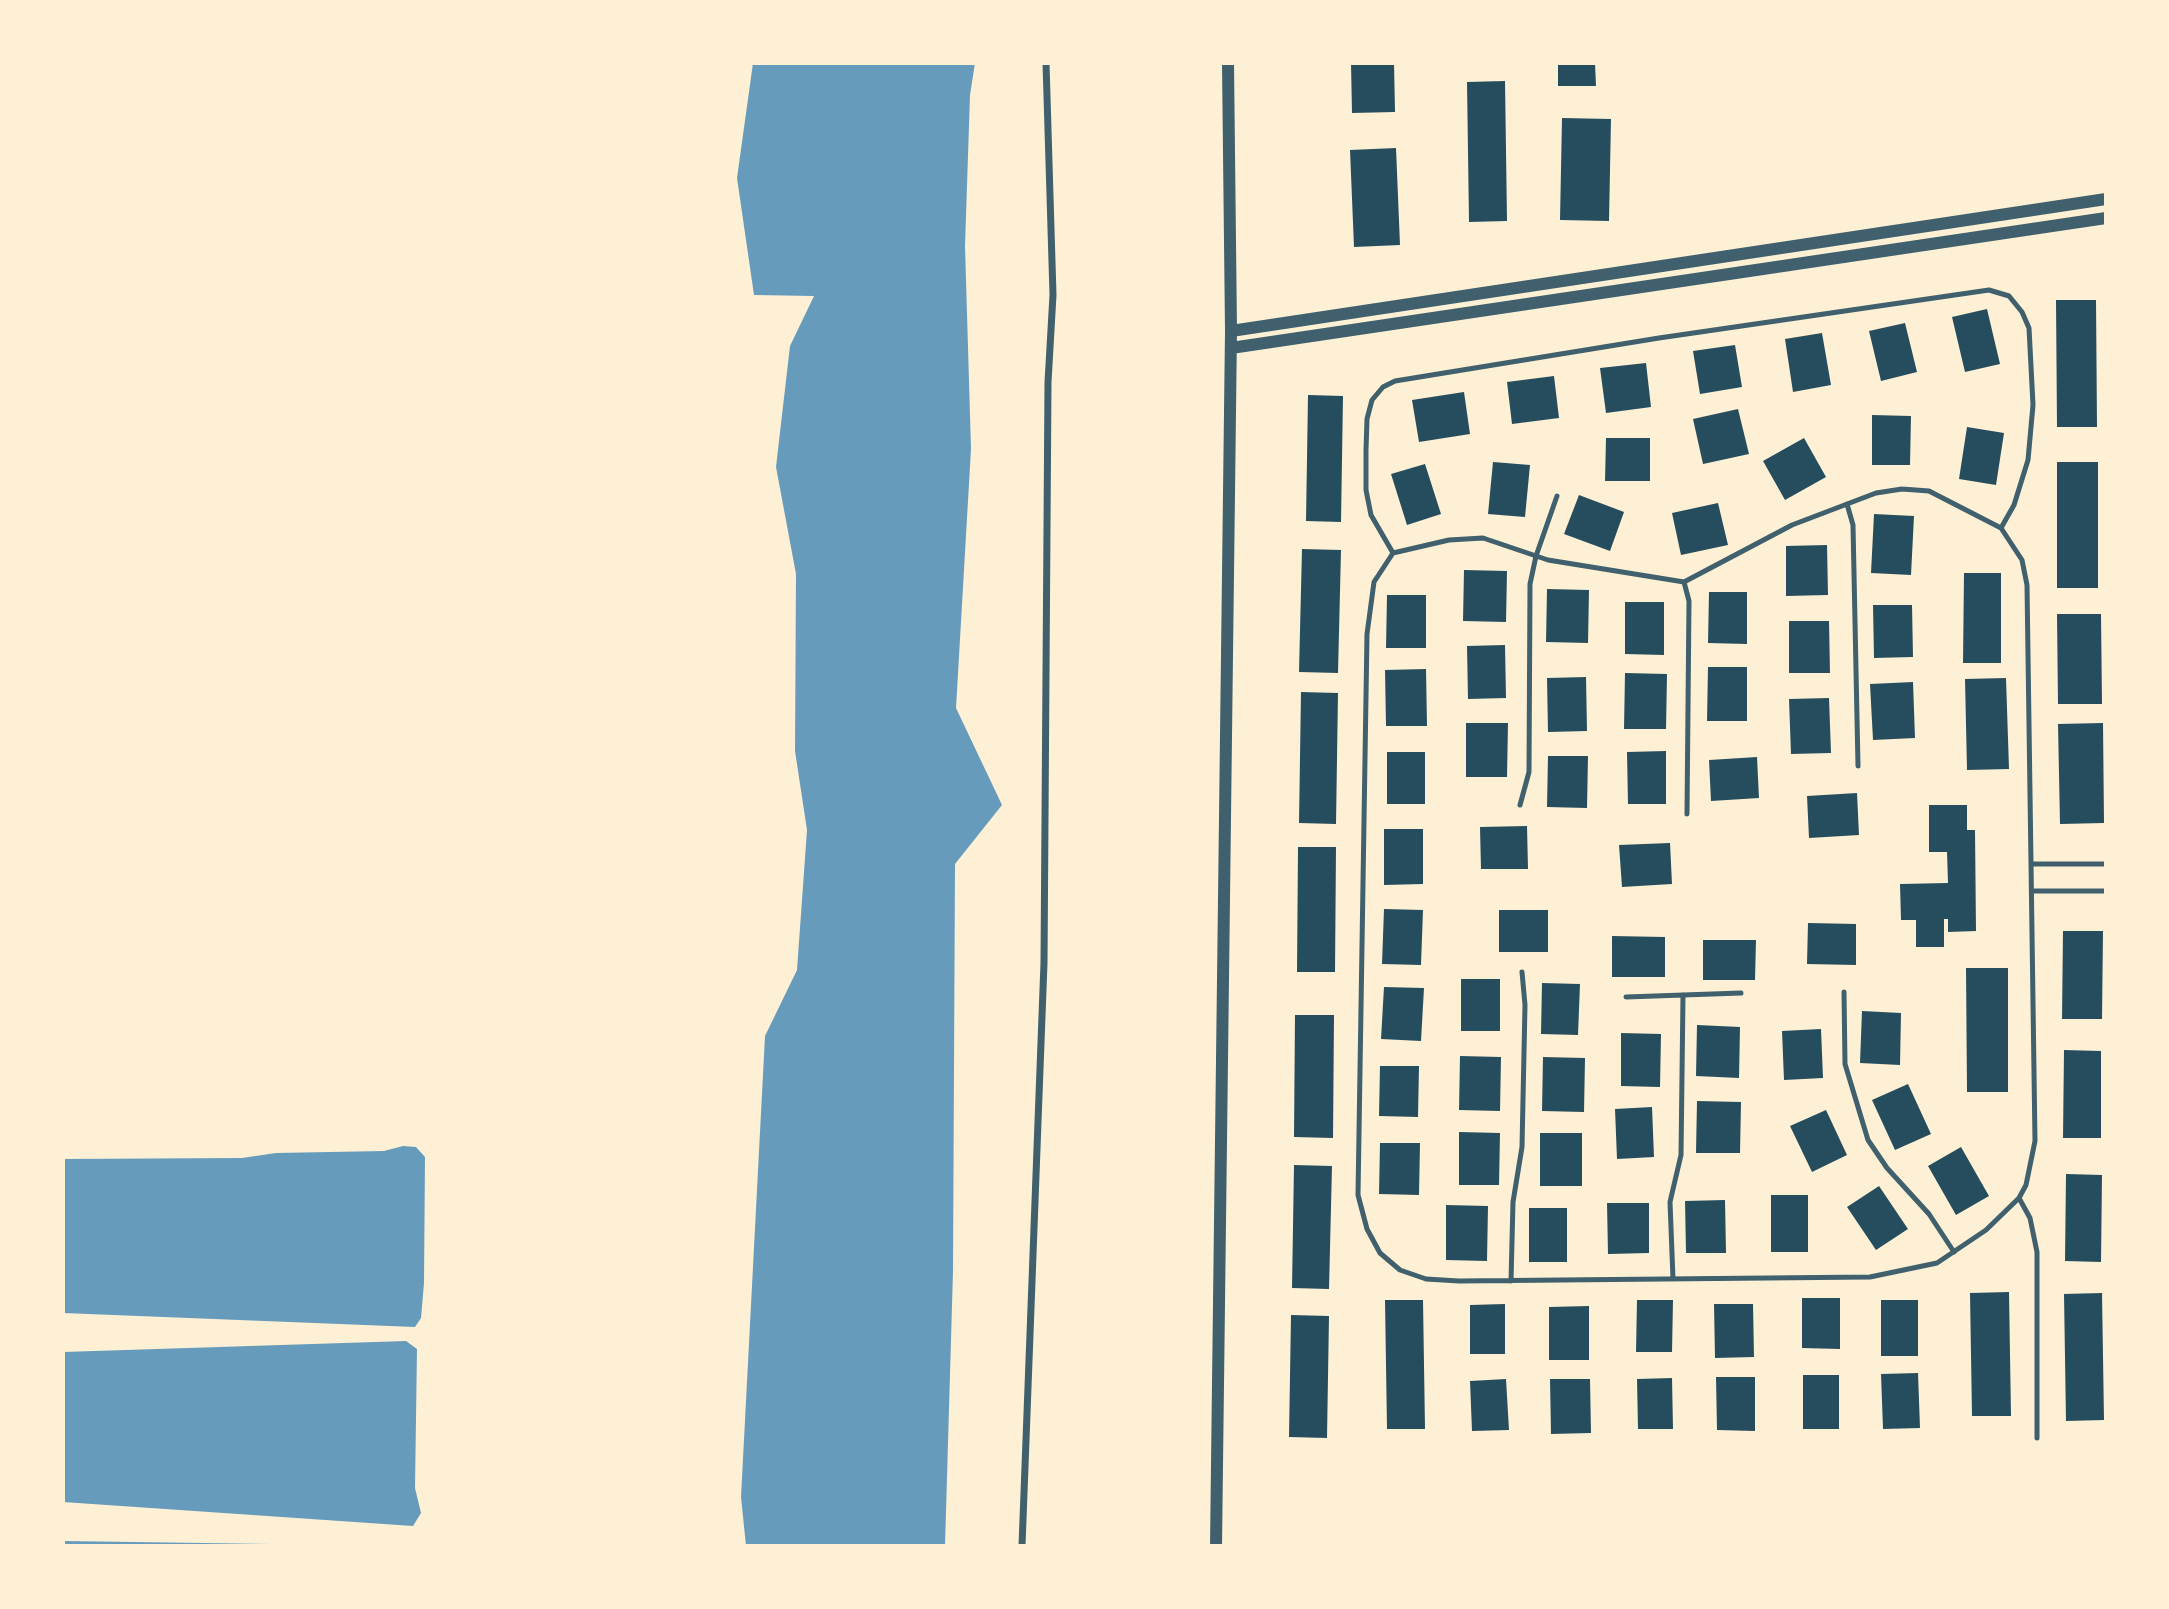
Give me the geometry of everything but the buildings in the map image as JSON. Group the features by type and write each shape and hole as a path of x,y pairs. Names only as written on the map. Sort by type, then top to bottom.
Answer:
{"street":[{"path":"1023,1546 1044,963 1048,396 1053,295 1046,63"},
{"path":"1216,1546 1231,348 1228,63"},
{"path":"1231,331 2106,199"},
{"path":"1231,348 2106,218"}],"lane":[{"path":"1393,553 1371,515 1366,490 1366,450 1367,419 1372,400 1383,387 1395,381 1659,338 1989,290 2009,296 2026,320 2033,405 2028,460 2014,505 2001,528"},
{"path":"1902,489 1929,491 2001,528 2022,559 2027,585 2035,1141 2026,1185 2019,1198 1986,1230 1937,1263 1870,1277 1511,1281 1426,1279 1400,1270 1380,1253 1367,1229 1358,1195 1367,634 1374,582 1393,553 1437,542 1483,538 1536,556 1684,582 1792,525 1876,493 1902,489"},
{"path":"1520,805 1529,772 1530,584 1536,556 1558,495"},
{"path":"1847,504 1853,525 1858,766"},
{"path":"1684,582 1689,601 1687,814"},
{"path":"2031,863 2106,864"},
{"path":"2032,891 2106,891"},
{"path":"1511,1281 1513,1202 1522,1147 1525,1005 1522,972"},
{"path":"1844,992 1845,1064 1868,1140 1887,1168 1929,1214 1954,1252"},
{"path":"1626,997 1741,993"},
{"path":"1673,1279 1670,1202 1681,1155 1683,995"},
{"path":"2019,1198 2030,1218 2037,1252 2037,1438"}],"water":[{"path":"753,63 975,63 970,95 965,246 971,449 956,708 1002,805 955,864 953,1271 945,1546 746,1546 741,1497 765,1036 797,970 807,830 795,751 796,574 776,467 790,346 814,296 754,295 737,178"},
{"path":"403,1146 416,1147 425,1157 424,1283 421,1318 415,1327 63,1313 63,1159 242,1158 276,1153 384,1151"},
{"path":"406,1341 417,1349 415,1488 421,1513 413,1526 63,1502 63,1352"},
{"path":"63,1541 411,1546 63,1546"}]}
